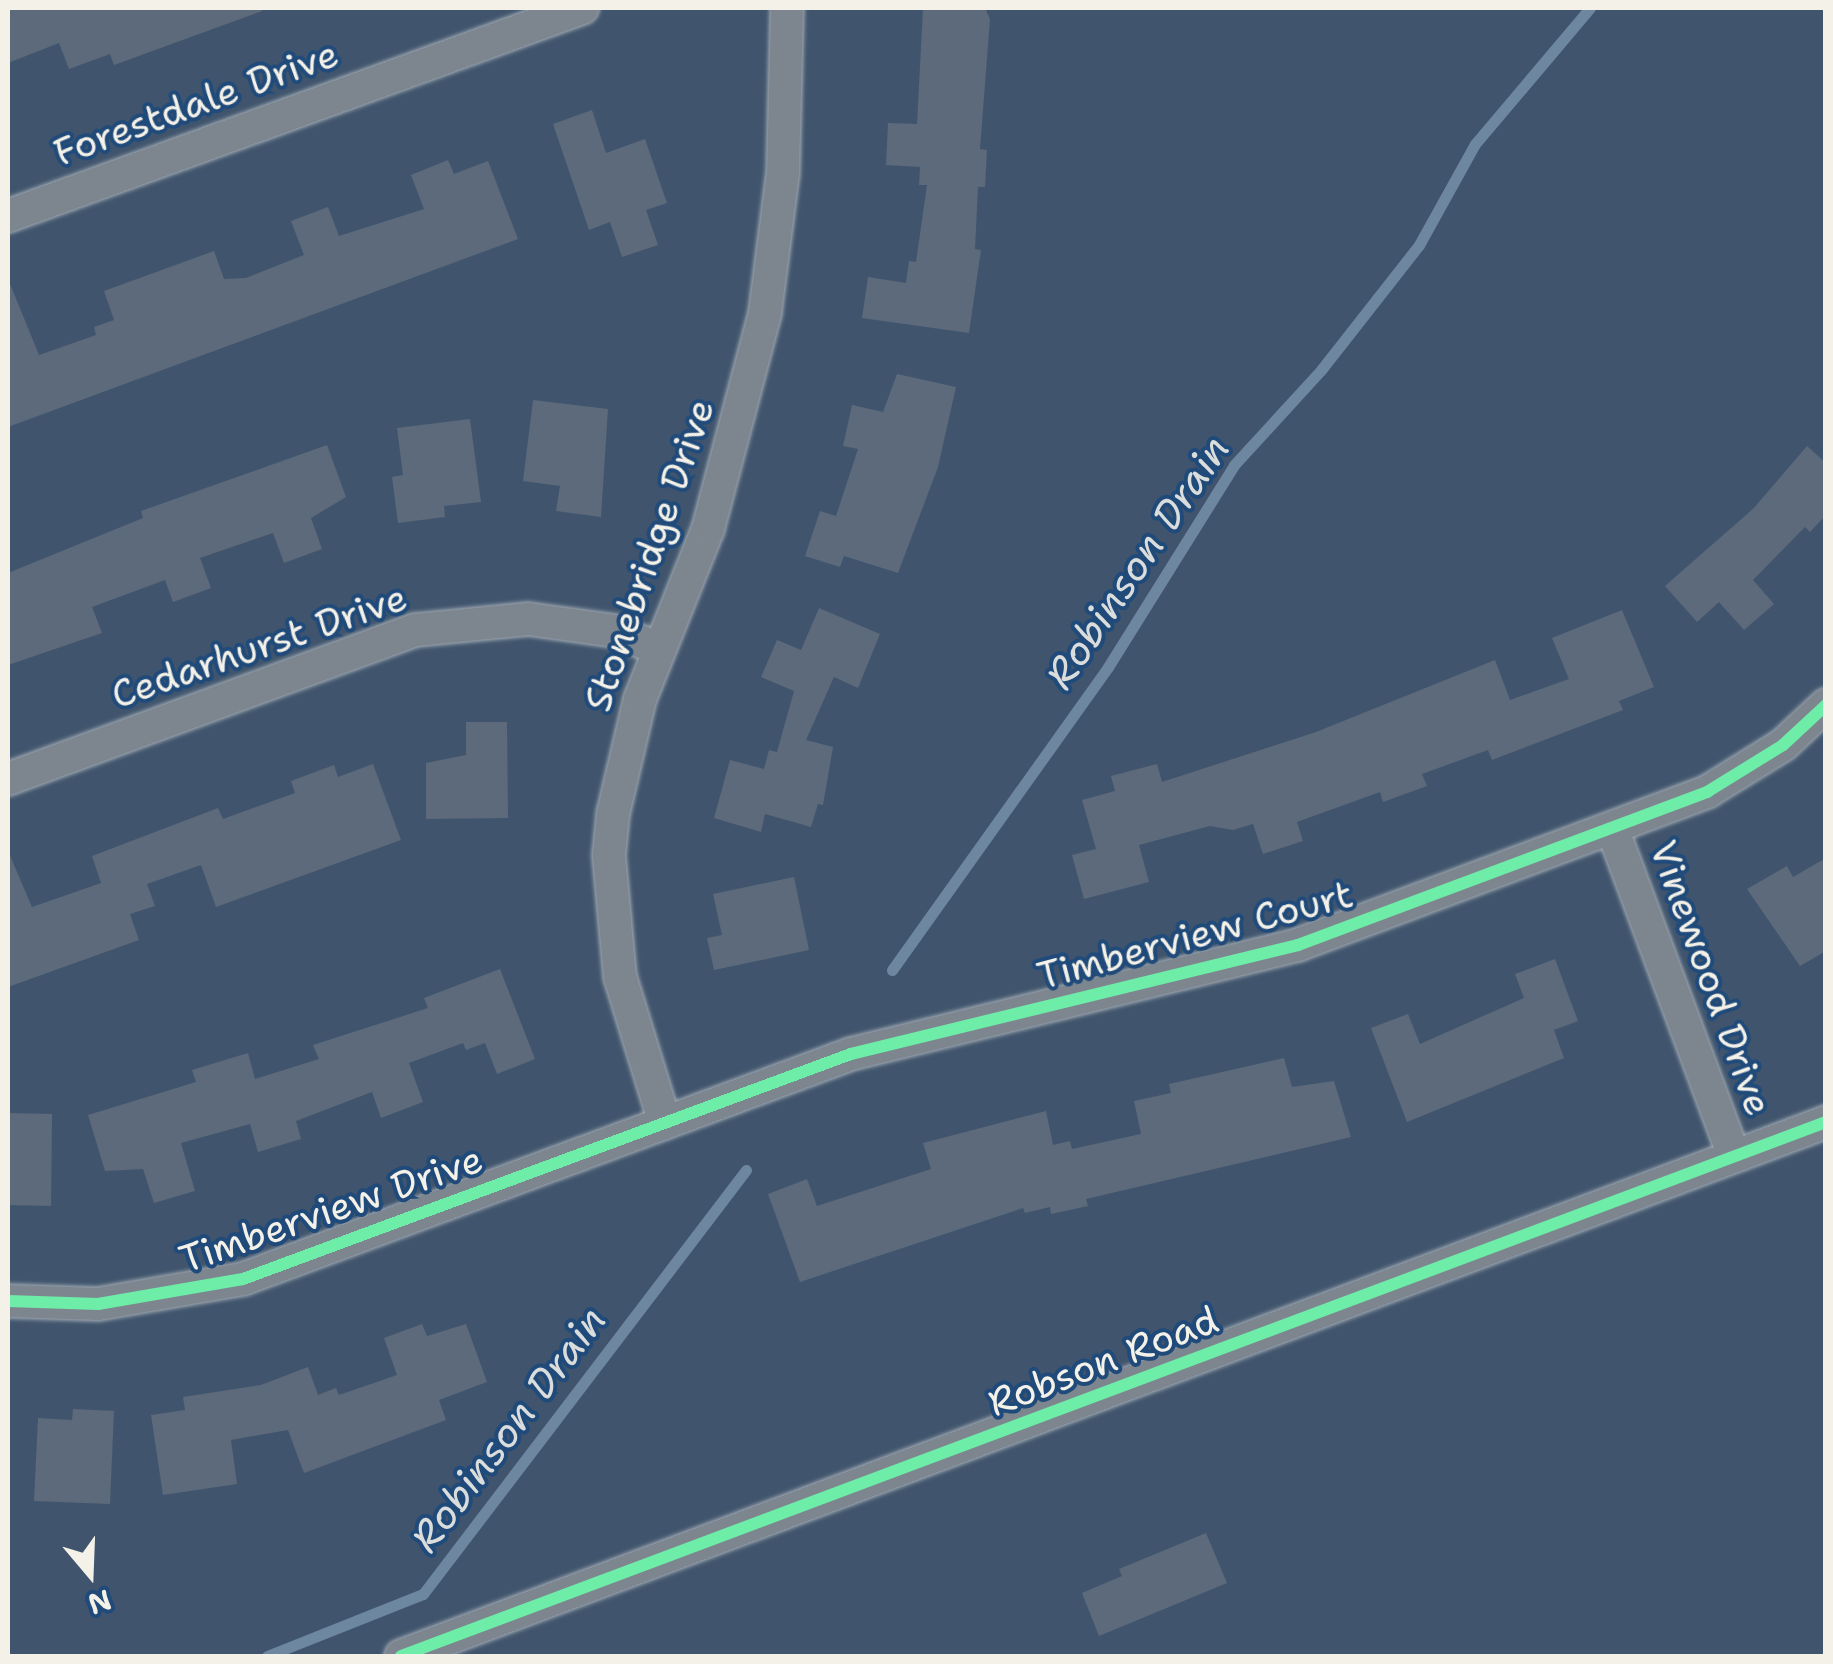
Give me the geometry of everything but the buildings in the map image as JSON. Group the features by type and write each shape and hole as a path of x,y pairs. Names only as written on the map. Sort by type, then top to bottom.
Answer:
{"street":[{"name":"Forestdale Drive","path":"8,216 582,8"},
{"name":"Stonebridge Drive","path":"665,1123 620,977 609,855 624,753 708,529 765,313 783,173 787,8"},
{"name":"Cedarhurst Drive","path":"8,779 416,630 528,619 614,631 660,649"},
{"name":"Timberview Court","path":"665,1123 866,1050 1298,945 1612,828 1735,777 1826,705"},
{"name":"Vinewood Drive","path":"1612,828 1734,1156"},
{"name":"Robson Road","path":"402,1656 1826,1122"},
{"name":"Timberview Drive","path":"8,1301 98,1304 242,1279 665,1123"}],"waterway":[{"name":"Robinson Drain","path":"892,970 1108,667 1234,465 1321,370 1419,245 1475,144 1590,8"},
{"name":"Robinson Drain","path":"267,1656 423,1594 746,1170"}],"cycle path":[{"path":"8,1301 98,1304 243,1279 851,1054 1298,945 1707,792 1783,745 1826,705"},
{"path":"401,1656 1826,1122"}]}
